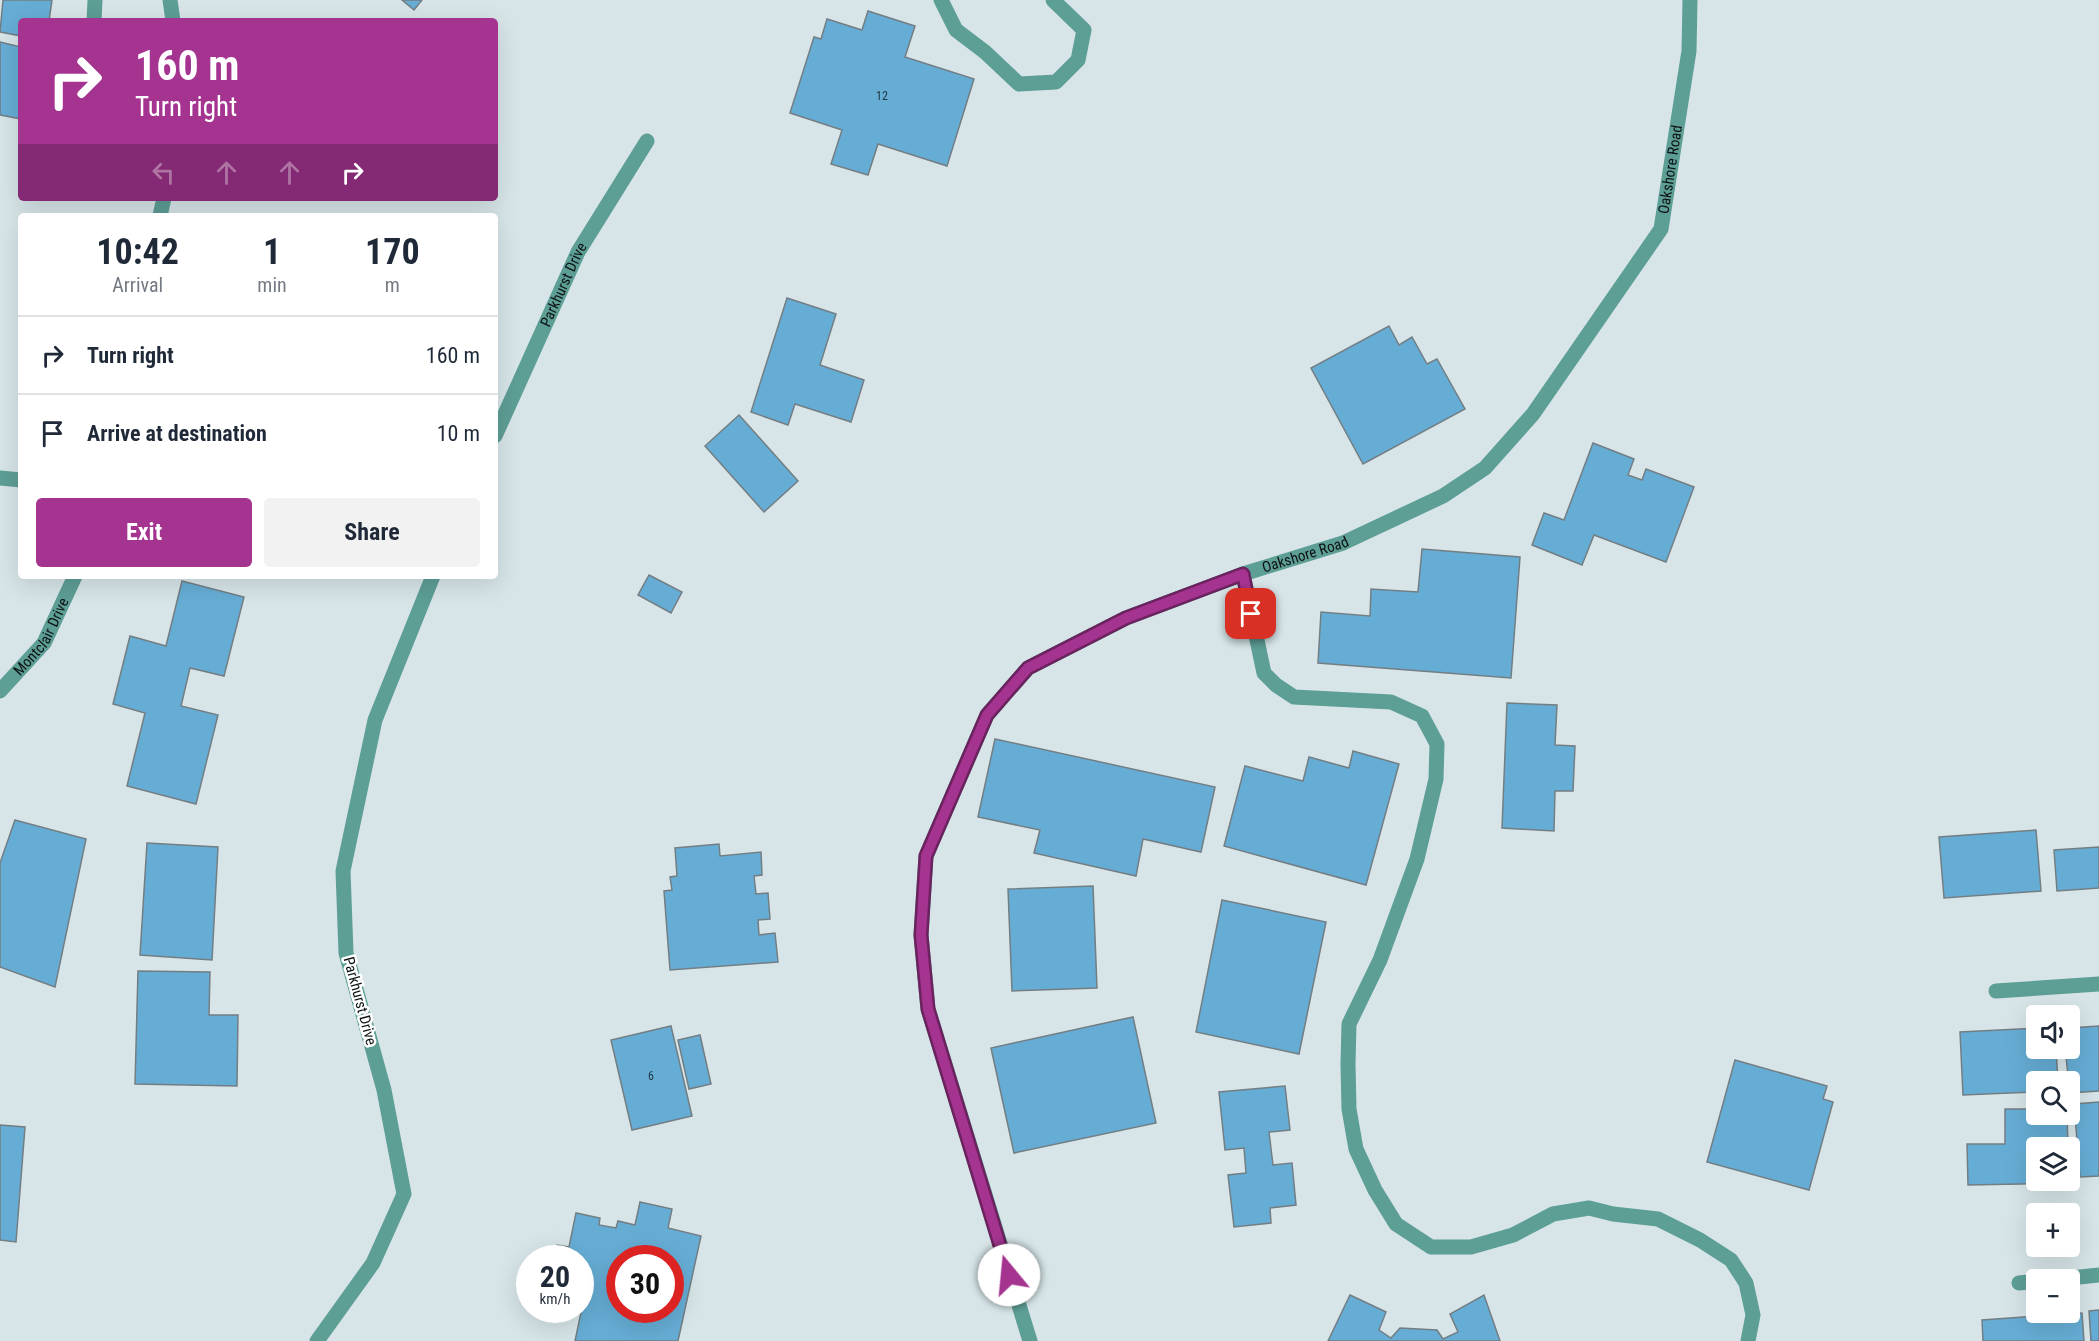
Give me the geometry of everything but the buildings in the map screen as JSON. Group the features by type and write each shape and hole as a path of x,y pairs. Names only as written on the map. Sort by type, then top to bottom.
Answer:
{"street":[{"path":"94,18 95,0"},
{"path":"170,0 173,18"},
{"path":"941,0 956,30 985,52 1019,84 1056,82 1078,60 1084,30 1053,0"},
{"name":"Oakshore Road","path":"1030,1341 928,1009 921,935 926,856 987,715 1028,668 1126,618 1243,574 1343,543 1443,496 1485,468 1533,414 1661,229 1689,51 1690,0"},
{"name":"Parkhurst Drive","path":"498,429 578,252 647,141"},
{"path":"0,478 18,480"},
{"path":"1243,574 1264,673 1276,685 1294,697 1391,702 1422,716 1437,744 1436,778 1417,859 1380,960 1349,1024 1349,1109 1356,1149 1375,1190 1396,1224 1431,1247 1471,1247 1513,1235 1553,1214 1589,1208 1613,1214 1658,1219 1700,1240 1731,1260 1746,1283 1753,1315 1748,1341"},
{"name":"Montclair Drive","path":"0,691 44,643 74,579"},
{"name":"Parkhurst Drive","path":"317,1341 373,1263 404,1194 384,1090 346,953 344,871 375,720 433,579"},
{"path":"1996,992 2099,984"},
{"path":"2080,1277 2099,1275"},
{"path":"2019,1282 2026,1282"}],"route":[{"path":"1009,1275 928,1009 921,935 926,856 987,715 1028,668 1126,618 1243,574 1251,614"}]}
